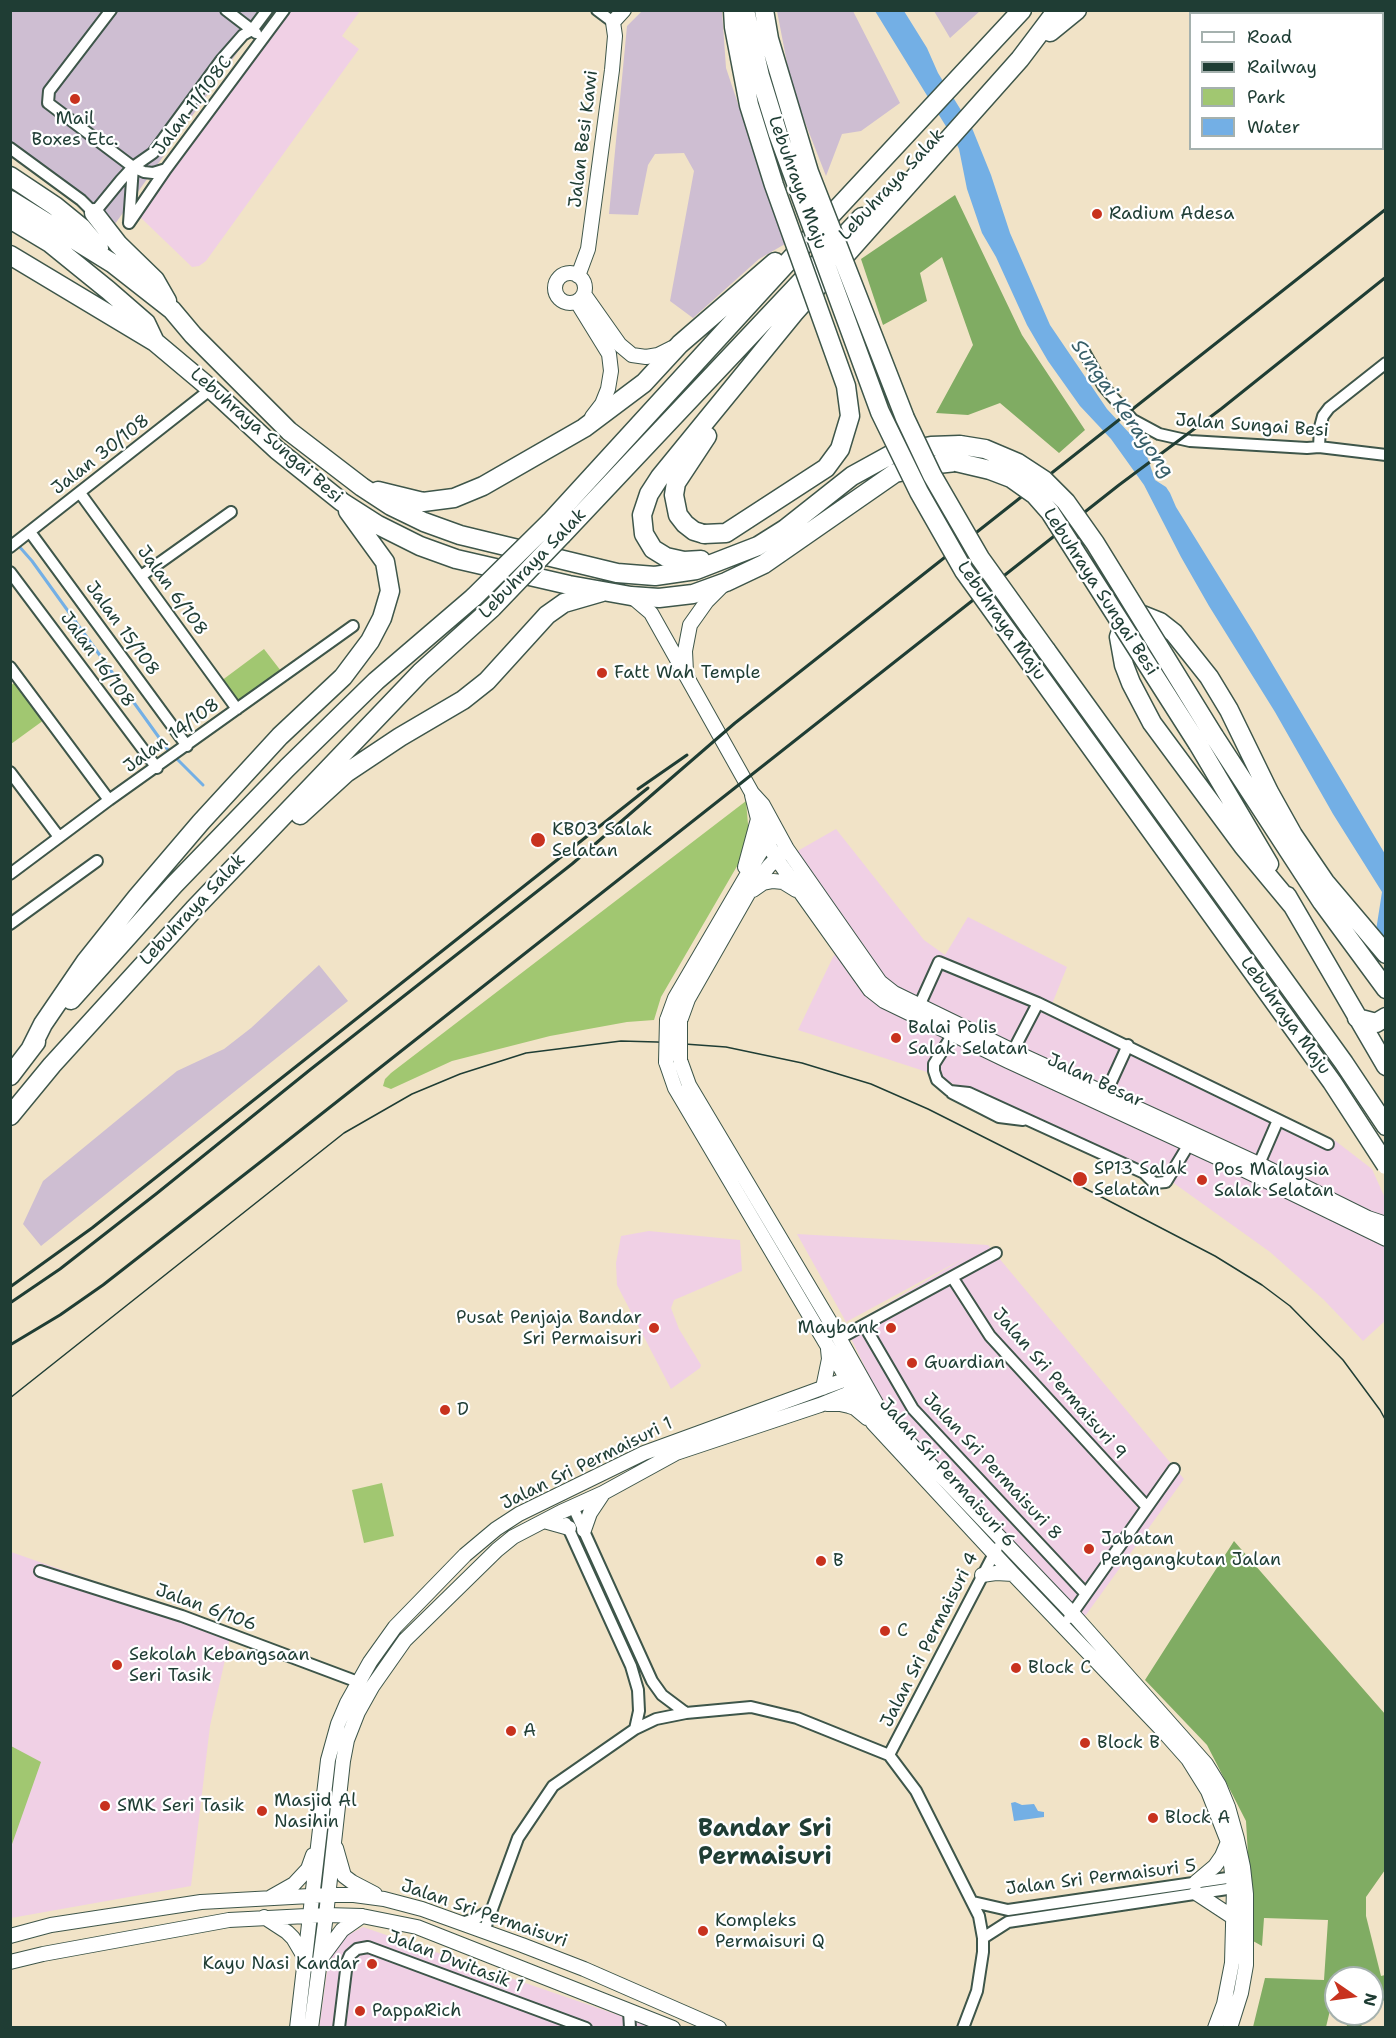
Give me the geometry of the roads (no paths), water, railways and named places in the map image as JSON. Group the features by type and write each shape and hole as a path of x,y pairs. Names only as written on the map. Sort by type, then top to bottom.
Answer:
{"highway":[{"path":"733,10 734,27 749,105 774,185 846,386 850,416 840,449 826,468 726,533 704,534 694,531 678,515 674,495 676,483 714,425 733,390"},
{"name":"Lebuhraya Maju","path":"745,10 760,76 778,134 880,412 919,492 964,571 1332,1082 1386,1165"},
{"name":"Lebuhraya Maju","path":"764,10 769,39 809,172 904,418 932,475 980,558 1337,1054 1386,1126"},
{"path":"990,44 1005,10"},
{"name":"Lebuhraya Salak","path":"10,1116 60,1056 194,909 421,672 492,608 556,528 807,241 1022,10"},
{"path":"729,558 684,561 666,557 653,549 644,534 642,515 649,494 660,477 794,313 1020,59 1057,10"},
{"name":"Lebuhraya Salak","path":"10,1077 94,974 158,903 287,768 376,681 556,528 802,280 1057,10"},
{"path":"1020,59 1077,10"},
{"path":"10,176 55,206 82,228 112,263"},
{"name":"Lebuhraya Sungai Besi","path":"10,200 53,234 146,323 155,342 211,389 277,450 342,502 389,531 420,546 447,555 569,585 631,596 659,598 693,594 726,582 764,564 791,536"},
{"path":"94,213 118,244 154,280 172,310"},
{"name":"Lebuhraya Sungai Besi","path":"10,219 53,234 112,263 172,310 193,335 289,432 391,506 424,522 460,535 574,564 617,573 655,576 696,570 791,536 895,473 956,462 990,470 1011,478 1035,495 1050,512 1206,740 1386,989"},
{"path":"362,487 423,502 454,498 483,486 584,428 644,383 680,344 771,265 807,241"},
{"path":"802,280 850,248"},
{"path":"10,255 155,342"},
{"path":"30,1050 43,1024 86,961 136,897 280,736 343,677 370,641 382,618 390,591 385,562 342,502"},
{"path":"194,909 242,872 318,797 346,773 400,737 463,700 487,681 547,615 564,603 604,591"},
{"path":"1292,905 1243,846 1152,723 1131,683 1124,664 1119,637 1125,620 1140,614 1160,622 1174,633 1198,663 1220,693 1293,835 1325,882 1386,954"},
{"name":"Lebuhraya Sungai Besi","path":"1206,740 1292,905 1386,1066"},
{"path":"1357,1018 1376,1023 1386,1017"}],"street":[{"path":"111,10 49,91 48,103 133,167 153,173 166,169"},
{"path":"226,10 263,38"},
{"name":"Jalan 11/108C","path":"133,167 129,223 166,169 284,10"},
{"path":"597,10 613,22 624,10"},
{"path":"263,12 275,22"},
{"name":"Jalan 11/108C","path":"94,213 133,167 153,153 222,59 243,35 252,30 263,12"},
{"name":"Jalan Besi Kawi","path":"578,276 588,249 612,70 615,36 613,22"},
{"path":"10,148 81,200 94,213"},
{"path":"580,298 568,303 559,300 554,287 558,279 565,274 578,276 584,284 580,298 609,354 611,371 608,389 602,404 584,428"},
{"path":"580,298 620,345 633,355 646,357 658,355 680,344"},
{"name":"Jalan Sungai Besi","path":"1083,350 1104,387 1133,420 1159,434 1191,441 1319,447 1386,454"},
{"path":"1319,447 1320,427 1323,416 1329,408 1386,363"},
{"name":"Jalan 30/108","path":"10,547 211,389"},
{"name":"Jalan 6/108","path":"80,493 237,709"},
{"path":"141,576 231,512"},
{"name":"Jalan 15/108","path":"28,533 183,749"},
{"name":"Jalan 16/108","path":"10,572 161,765"},
{"name":"Jalan Besar","path":"686,674 685,651 690,625 707,601 726,582"},
{"name":"Jalan Besar","path":"631,596 651,613 752,793 763,805 773,838"},
{"name":"Jalan 14/108","path":"10,873 353,626"},
{"path":"10,667 109,800"},
{"path":"10,772 59,837"},
{"name":"Jalan Besar","path":"752,793 758,819 773,838 802,895 870,990 884,1000 1189,1144 1323,1202 1386,1224"},
{"path":"745,890 758,819"},
{"name":"Jalan Sri Permaisuri 6","path":"773,838 688,999 674,1020 673,1061 689,1085 857,1383 873,1423 1013,1574 1122,1686 1188,1759 1208,1791 1228,1842 1239,1881 1234,1918 1232,1963 1224,2004 1215,2028"},
{"name":"Jalan Besar","path":"781,853 880,982 894,993 1013,1051 1259,1164 1386,1239"},
{"name":"Jalan Sri Permaisuri 6","path":"745,890 781,853"},
{"path":"10,924 97,861"},
{"path":"745,890 773,881 791,886 802,895"},
{"path":"920,1004 939,962 1038,1003 1128,1045 1328,1144"},
{"path":"1013,1051 1038,1003"},
{"path":"953,1034 934,1064 937,1080 950,1091 969,1093 1030,1120 1144,1173 1154,1183 1166,1182 1189,1144"},
{"path":"1106,1093 1128,1045"},
{"path":"1259,1164 1278,1119"},
{"path":"823,1388 834,1342 996,1253"},
{"name":"Jalan Sri Permaisuri 9","path":"952,1277 990,1336 1147,1507"},
{"name":"Jalan Sri Permaisuri 8","path":"864,1325 913,1409 1086,1594"},
{"name":"Jalan Sri Permaisuri 6","path":"857,1383 882,1414 1072,1613 1206,1764 1219,1785 1228,1807 1239,1881 1246,1965 1241,1993 1230,2028"},
{"name":"Jalan Sri Permaisuri 1","path":"312,1961 311,1916 328,1760 338,1724 358,1682 395,1627 465,1555 496,1529 519,1514 644,1453 692,1434 823,1388 857,1383"},
{"name":"Jalan Sri Permaisuri 1","path":"312,1961 326,1915 347,1740 357,1712 384,1668 405,1640 477,1569 513,1538 566,1507 603,1494 676,1453 820,1405 857,1383"},
{"path":"820,1405 840,1404 855,1408 873,1423"},
{"path":"1064,1626 1174,1469"},
{"path":"578,1486 566,1507 569,1528 631,1666 638,1690 639,1711 635,1730"},
{"path":"584,1530 590,1513 603,1494"},
{"path":"545,1502 556,1500 566,1507 584,1530 652,1681 662,1695 686,1713"},
{"path":"544,1521 569,1528"},
{"name":"Jalan Sri Permaisuri 4","path":"889,1755 1001,1539"},
{"path":"465,1555 477,1569"},
{"name":"Jalan 6/106","path":"40,1571 182,1616 358,1682"},
{"path":"982,1575 996,1572 1013,1574"},
{"path":"563,1984 486,1947 483,1939 518,1838 553,1786 635,1730 656,1719 686,1713 751,1707 797,1718 889,1755 916,1791 979,1916 983,1952 977,1991 963,2028"},
{"path":"328,1760 337,1764 343,1761"},
{"path":"266,1899 294,1884 308,1869 319,1840"},
{"path":"334,1840 344,1876 384,1899"},
{"path":"1228,1842 1222,1856 1196,1888 1234,1918"},
{"name":"Jalan Sri Permaisuri 5","path":"983,1938 1008,1922 1239,1881"},
{"name":"Jalan Sri Permaisuri 5","path":"973,1902 1008,1910 1196,1888"},
{"name":"Jalan Sri Permaisuri","path":"10,1936 51,1925 201,1902 354,1895 384,1899 422,1909 484,1931 584,1969 719,2028"},
{"path":"462,1923 477,1918 492,1908"},
{"name":"Jalan Sri Permaisuri","path":"10,1962 229,1920 326,1915 362,1916 417,1927 669,2027"},
{"path":"297,2028 312,1961 342,1930 362,1916"},
{"path":"264,1917 287,1932 312,1961 311,2028"},
{"name":"Jalan Dwitasik 1","path":"339,2028 347,1962 350,1955 357,1949 368,1947 586,2028"},
{"path":"629,2011 630,2028"}],"water":[{"path":"875,11 904,11 927,48 938,73 972,128 991,175 1010,233 1050,325 1107,409 1145,450 1155,480 1166,487 1170,493 1176,507 1254,633 1385,854 1385,947 1375,937 1382,892 1209,606 1144,485 1111,439 1080,406 1048,361 1027,325 996,257 982,233 967,189 959,149"},
{"path":"1011,1803 1022,1805 1034,1804 1038,1811 1044,1812 1044,1817 1014,1821"}],"waterway":[{"path":"10,536 32,561 168,750 203,785"}],"tram line":[{"path":"10,1398 344,1133 412,1094 460,1074 526,1053 621,1041 726,1047 802,1063 871,1084 928,1109 1215,1256 1262,1285 1290,1306 1343,1360 1386,1421"}],"railway":[{"path":"10,1303 60,1269 572,864 735,723 1386,209"},
{"path":"10,1345 60,1315 103,1285 1119,485 1221,409 1386,277"},
{"path":"638,789 687,755"},
{"path":"10,1287 92,1228 648,788"}],"place":[{"name":"Mail Boxes Etc.","path":"75,99"},
{"name":"Radium Adesa","path":"1097,214"},
{"name":"Fatt Wah Temple","path":"602,673"},
{"name":"KB03 Salak Selatan","path":"538,840"},
{"name":"Balai Polis Salak Selatan","path":"896,1038"},
{"name":"SP13 Salak Selatan","path":"1080,1179"},
{"name":"Pos Malaysia Salak Selatan","path":"1202,1180"},
{"name":"Pusat Penjaja Bandar Sri Permaisuri","path":"654,1328"},
{"name":"Maybank","path":"891,1328"},
{"name":"Guardian","path":"912,1363"},
{"name":"D","path":"445,1410"},
{"name":"Jabatan Pengangkutan Jalan","path":"1089,1549"},
{"name":"B","path":"821,1561"},
{"name":"C","path":"885,1631"},
{"name":"Sekolah Kebangsaan Seri Tasik","path":"117,1665"},
{"name":"Block C","path":"1016,1668"},
{"name":"A","path":"511,1731"},
{"name":"Block B","path":"1085,1743"},
{"name":"SMK Seri Tasik","path":"105,1806"},
{"name":"Masjid Al Nasihin","path":"262,1811"},
{"name":"Block A","path":"1153,1818"},
{"name":"Kompleks Permaisuri Q","path":"703,1931"},
{"name":"Kayu Nasi Kandar","path":"372,1964"},
{"name":"PappaRich","path":"360,2011"}],"district":[{"name":"Bandar Sri Permaisuri","path":"765,1844"}],"water label":[{"name":"Sungai Kerayong","path":"1122,409"}]}
